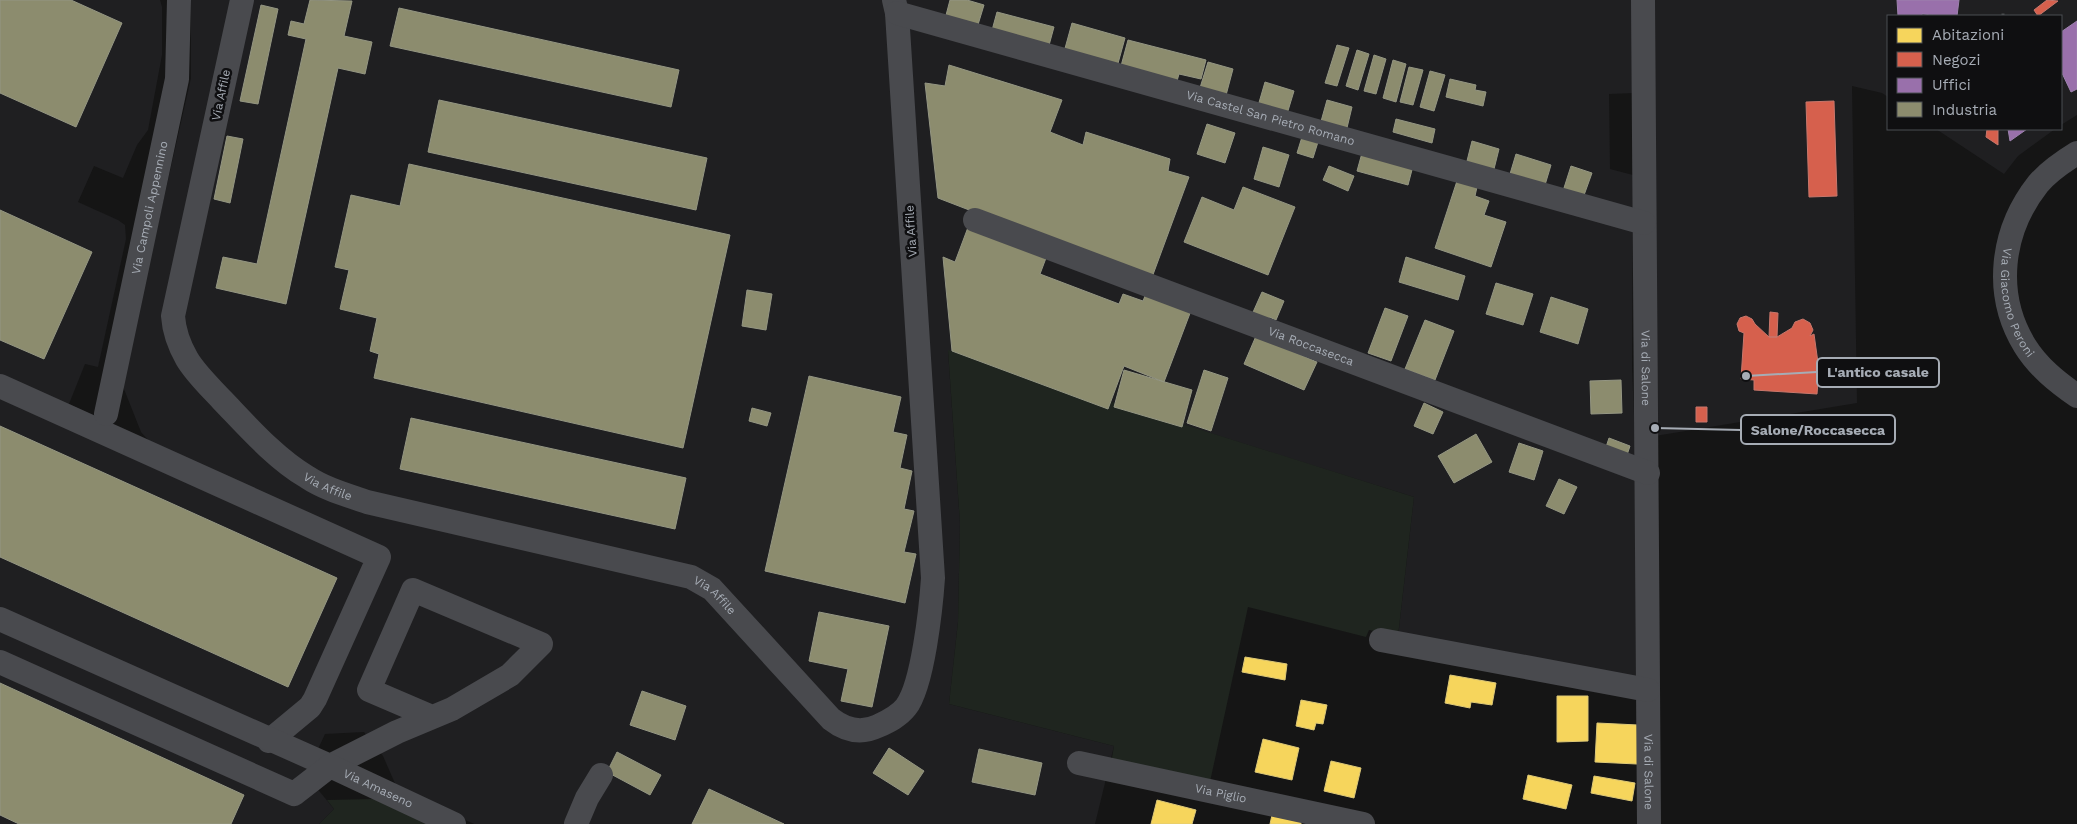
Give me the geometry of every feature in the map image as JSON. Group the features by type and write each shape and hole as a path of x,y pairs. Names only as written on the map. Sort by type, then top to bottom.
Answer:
{"street":[{"name":"Via Campoli Appennino","path":"106,414 177,79 179,0"},
{"name":"Via Affile","path":"242,0 173,316 174,329 178,340 187,359 202,378 240,420 288,464 325,487 367,502 692,577 701,581 718,596 831,719 840,725 860,731 871,729 891,720 907,706 920,669 926,638 933,578 895,6"},
{"name":"Via di Salone","path":"1643,0 1648,473 1649,824"},
{"path":"1642,27 1648,0"},
{"name":"Via Castel San Pietro Romano","path":"895,6 1644,223"},
{"name":"Via Giacomo Peroni","path":"2077,153 2039,183 2027,201 2010,241 2004,280 2011,315 2025,345 2055,381 2077,396"},
{"name":"Via Roccasecca","path":"975,220 1648,473"},
{"path":"0,386 379,557 315,700 310,707 269,741"},
{"path":"0,662 294,794 330,766 397,732 452,709 510,675 541,644 413,590 368,690 402,706 432,717"},
{"name":"Via Amaseno","path":"0,619 269,741 330,766 454,824"},
{"path":"1381,640 1648,690"},
{"path":"353,756 397,716 402,706"},
{"name":"Via Piglio","path":"1079,763 1363,824"},
{"path":"576,824 587,798 601,775"}],"shaded area":[{"path":"0,0 160,0 162,7 162,55 148,130 137,145 123,178 94,166 78,202 125,225 126,239 98,367 85,364 69,404 150,442 141,432 122,384 191,78 191,0 1635,0 1635,93 1609,94 1610,169 1633,175 1632,368 1638,476 1642,683 1398,636 1414,497 948,351 960,523 958,622 949,704 1114,746 1095,824 474,824 397,788 383,756 364,732 325,734 306,775 334,809 319,824 0,824"},
{"path":"1651,0 2077,0 2077,115 2062,124 2062,15 1887,15 1887,96 1882,93 1852,86 1857,403 1655,436"},
{"path":"1938,130 2054,130 2018,156 2004,174"},
{"path":"948,350 1414,497 1398,636 1369,630 1366,637 1248,607 1208,791 1110,769 1114,746 949,704 958,622 960,523"},
{"path":"374,799 432,824 319,824 334,809 327,800"}],"building: Abitazioni":[{"path":"1245,657 1287,664 1285,680 1242,672"},
{"path":"1450,675 1496,683 1492,705 1471,702 1470,708 1445,703"},
{"path":"1557,696 1588,696 1588,741 1557,742"},
{"path":"1301,700 1327,705 1323,724 1316,723 1314,730 1296,726"},
{"path":"1597,723 1638,725 1637,764 1595,762"},
{"path":"1263,739 1299,748 1292,780 1255,772"},
{"path":"1331,761 1361,768 1354,798 1324,791"},
{"path":"1528,775 1572,785 1566,809 1523,799"},
{"path":"1594,776 1635,783 1632,801 1591,793"},
{"path":"1157,800 1196,810 1192,824 1151,824"},
{"path":"1272,815 1301,822 1301,824 1270,824"}],"building: Negozi":[{"path":"2047,0 2058,1 2039,15 2034,10"},
{"path":"1834,101 1837,196 1809,197 1806,102"},
{"path":"1987,130 1998,130 1998,145 1986,137"},
{"path":"1770,312 1778,313 1777,337 1769,337"},
{"path":"1746,316 1752,319 1769,337 1777,337 1792,328 1795,322 1803,319 1810,323 1813,330 1810,336 1814,334 1819,370 1817,394 1754,390 1754,380 1741,379 1744,333 1739,331 1737,324 1740,318"},
{"path":"1696,407 1707,407 1707,422 1696,422"}],"building: Uffici":[{"path":"1897,0 1959,0 1957,15 1898,15"},
{"path":"2077,21 2077,89 2071,92 2062,73 2062,31"},
{"path":"2008,130 2026,130 2010,141"}],"building: Industria":[{"path":"0,0 71,0 122,23 76,127 0,93"},
{"path":"310,0 352,1 344,36 372,42 365,74 338,68 286,304 216,288 223,257 257,264 306,39 288,35 291,21 304,24"},
{"path":"950,0 967,0 984,5 977,28 945,19"},
{"path":"261,5 278,9 258,104 240,101"},
{"path":"399,8 679,70 671,107 390,46"},
{"path":"997,12 1054,27 1048,49 991,34"},
{"path":"1072,23 1125,38 1117,67 1064,52"},
{"path":"1128,40 1206,60 1201,79 1179,74 1177,81 1121,66"},
{"path":"1337,45 1349,48 1337,86 1325,83"},
{"path":"1357,50 1369,54 1358,90 1346,86"},
{"path":"1374,55 1386,59 1376,94 1364,91"},
{"path":"1393,60 1406,64 1396,102 1383,98"},
{"path":"1208,62 1233,69 1225,99 1199,91"},
{"path":"949,65 1062,100 1050,132 1083,145 1086,132 1170,159 1168,171 1189,177 1151,280 938,198 925,83 945,86"},
{"path":"1409,67 1423,70 1413,105 1400,102"},
{"path":"1430,71 1445,75 1434,111 1420,107"},
{"path":"1450,79 1476,85 1475,90 1486,92 1483,106 1446,97"},
{"path":"1265,82 1294,91 1287,114 1258,106"},
{"path":"439,100 707,158 696,210 428,152"},
{"path":"1327,100 1352,107 1346,132 1320,125"},
{"path":"1396,119 1435,129 1432,143 1393,132"},
{"path":"1207,124 1235,133 1225,163 1197,154"},
{"path":"227,136 243,139 230,203 214,199"},
{"path":"1302,137 1318,142 1313,158 1297,153"},
{"path":"1472,141 1499,149 1493,173 1466,165"},
{"path":"1263,147 1289,155 1279,187 1254,179"},
{"path":"1362,153 1413,166 1408,185 1357,171"},
{"path":"1516,154 1551,165 1545,185 1510,174"},
{"path":"409,164 730,235 683,448 374,378 379,354 370,351 377,318 340,309 349,270 335,267 351,195 400,206"},
{"path":"1329,166 1354,176 1348,191 1323,180"},
{"path":"1571,166 1592,173 1583,198 1563,191"},
{"path":"1457,181 1477,187 1475,196 1489,201 1484,215 1506,222 1491,267 1435,248"},
{"path":"1243,187 1295,207 1268,275 1184,242 1202,197 1234,210"},
{"path":"0,210 92,252 44,359 0,340"},
{"path":"970,222 1046,258 1040,274 1119,304 1123,294 1143,301 1147,291 1192,308 1164,382 1124,366 1108,409 952,351 943,257 955,262"},
{"path":"1406,257 1465,276 1458,300 1399,282"},
{"path":"1496,283 1533,294 1523,325 1486,314"},
{"path":"747,290 772,294 766,330 742,326"},
{"path":"1262,292 1284,301 1276,320 1269,317 1265,326 1250,319"},
{"path":"1551,297 1588,309 1578,344 1540,332"},
{"path":"1385,308 1408,316 1391,361 1368,353"},
{"path":"1425,320 1454,331 1435,380 1405,369"},
{"path":"1256,336 1317,362 1304,390 1244,364"},
{"path":"1124,370 1192,390 1182,427 1114,407"},
{"path":"1204,370 1228,378 1211,431 1187,423"},
{"path":"809,376 901,397 893,432 907,435 900,468 912,471 904,509 914,511 904,552 916,554 905,603 765,571"},
{"path":"1621,380 1622,413 1591,414 1590,381"},
{"path":"1424,403 1443,412 1433,434 1414,426"},
{"path":"752,408 771,413 767,426 749,421"},
{"path":"411,418 686,478 675,529 400,469"},
{"path":"0,426 337,578 288,687 0,557"},
{"path":"1476,434 1492,462 1454,483 1438,456"},
{"path":"1609,438 1630,446 1626,458 1605,450"},
{"path":"1519,443 1543,451 1534,480 1509,472"},
{"path":"1559,479 1577,487 1564,514 1546,506"},
{"path":"819,612 889,626 872,707 841,701 848,669 809,661"},
{"path":"0,683 244,795 231,824 19,824 0,815"},
{"path":"642,691 686,706 675,740 630,725"},
{"path":"889,748 924,771 908,795 873,773"},
{"path":"979,749 1042,763 1035,795 972,782"},
{"path":"617,752 661,775 650,795 607,772"},
{"path":"709,789 784,824 692,824"}],"place":[{"name":"L'antico casale","path":"1746,376"},
{"name":"Salone/Roccasecca","path":"1655,428"}]}
